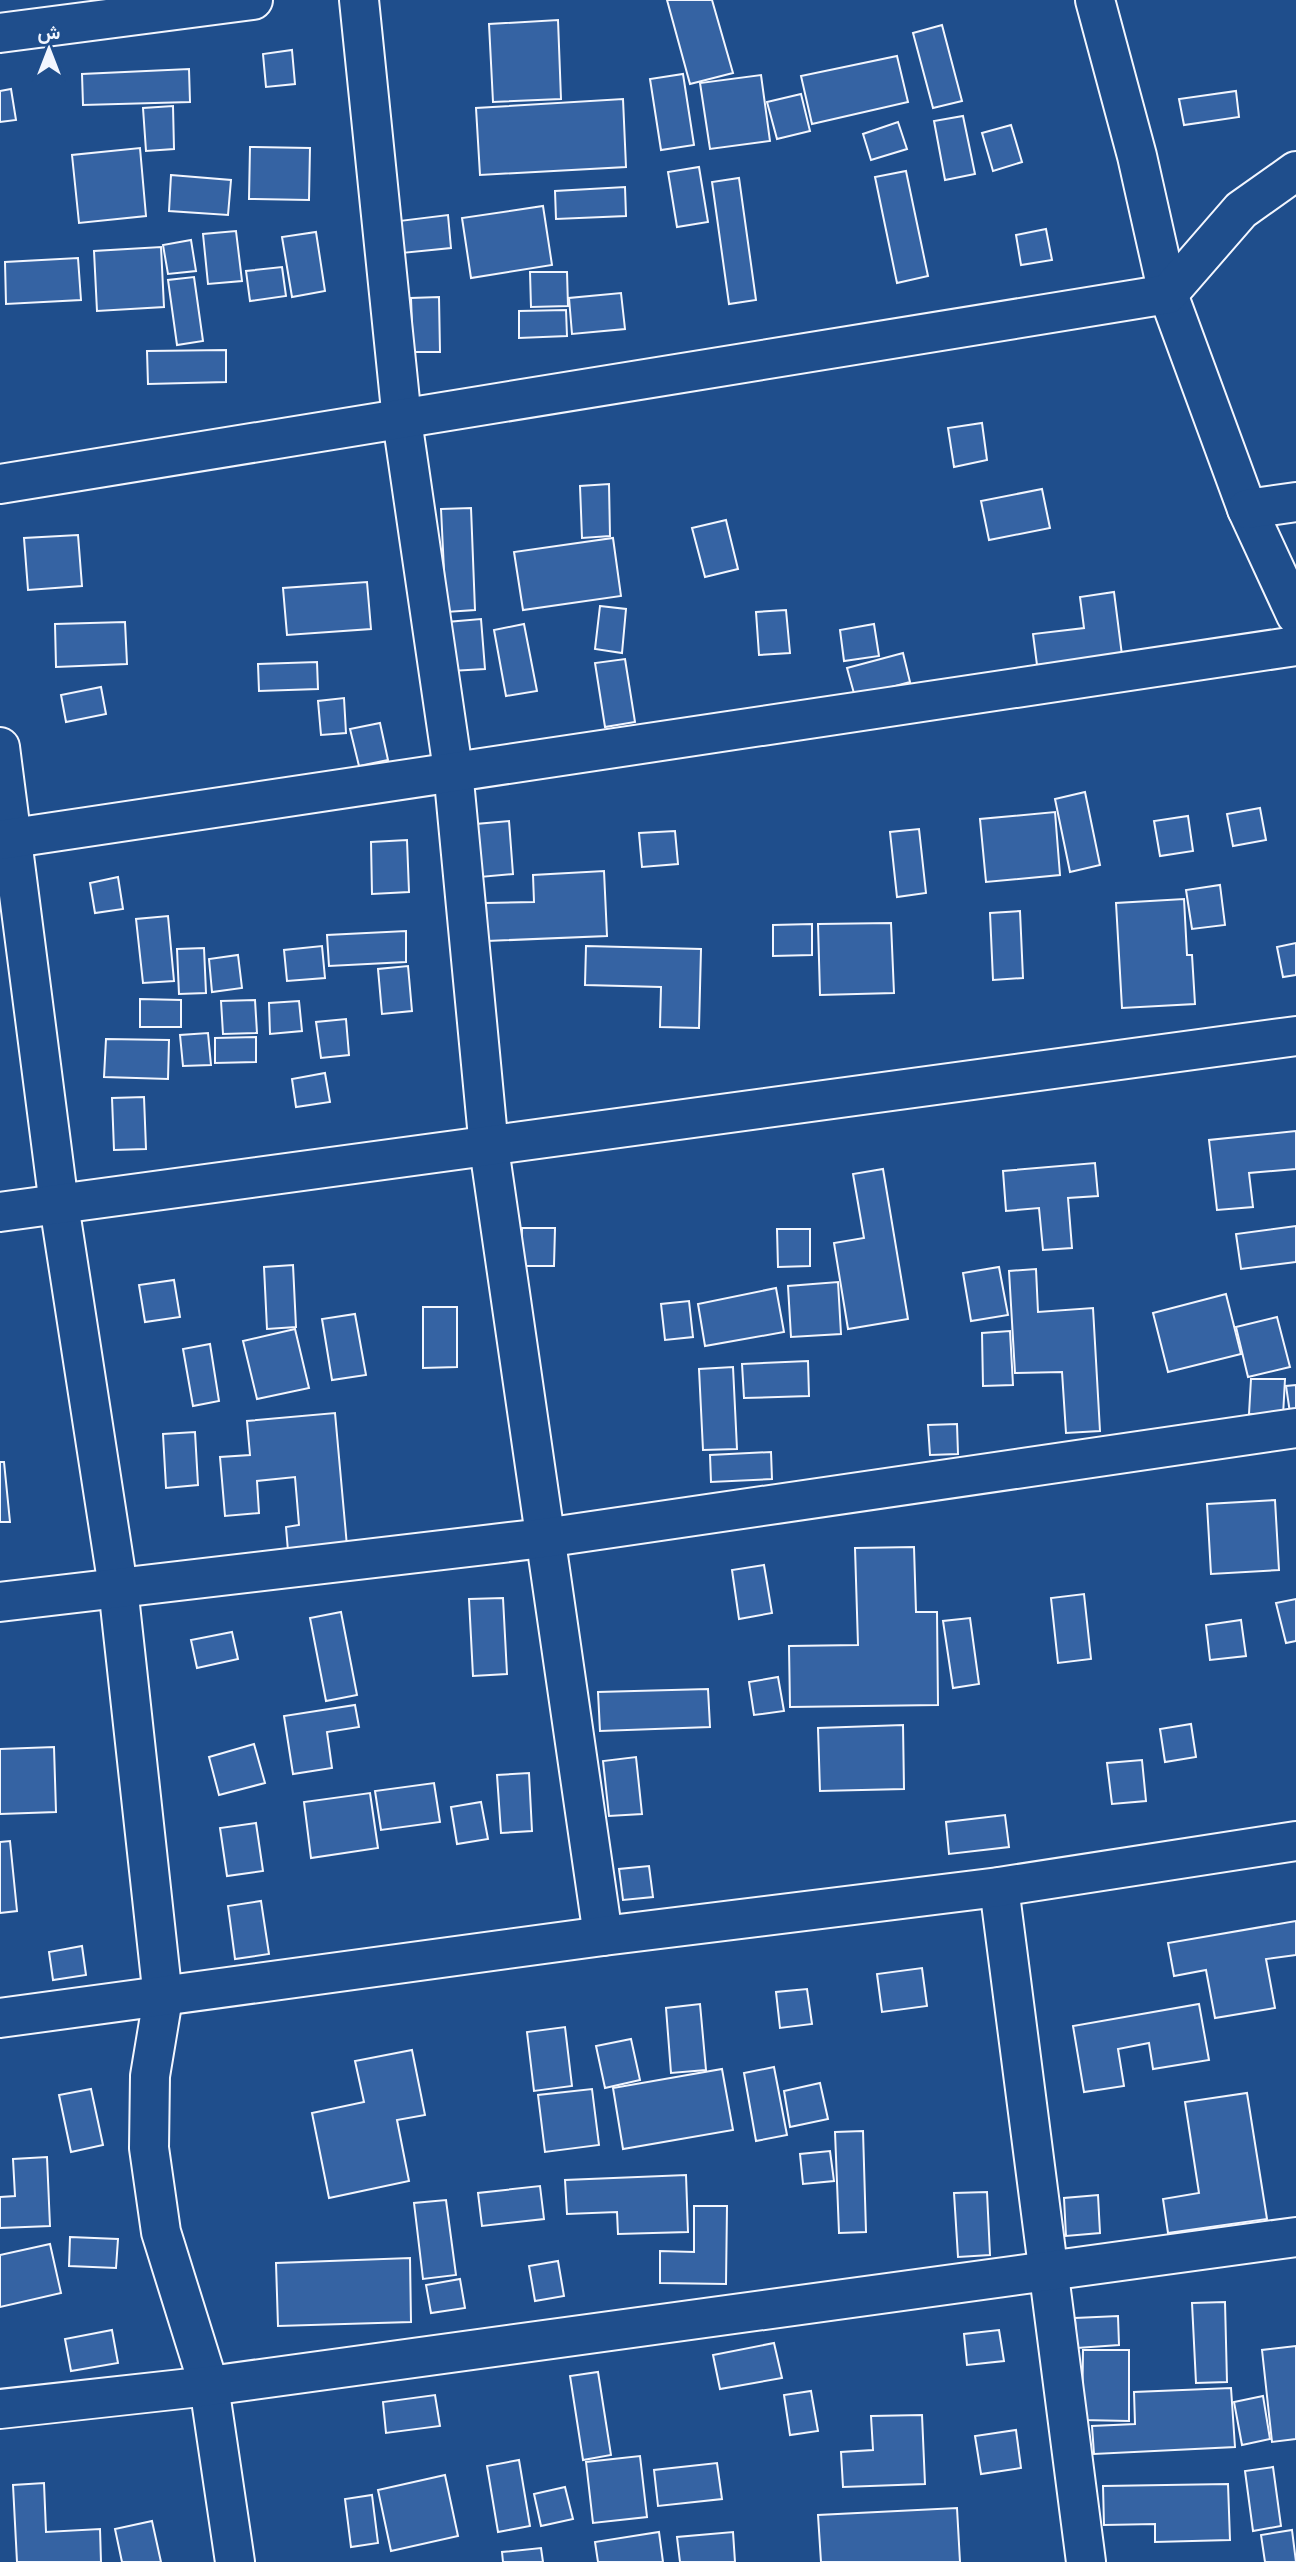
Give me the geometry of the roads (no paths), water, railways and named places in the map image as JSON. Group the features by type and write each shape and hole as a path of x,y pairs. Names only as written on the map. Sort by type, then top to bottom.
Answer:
{"street":[{"path":"0,33 253,0"},
{"path":"359,0 402,420 453,770 489,1148 603,1936"},
{"path":"1095,0 1137,156 1168,294 1247,509 1296,615"},
{"path":"0,484 1168,294 1241,210 1296,171"},
{"path":"1247,509 1296,502"},
{"path":"6,839 1296,646"},
{"path":"0,747 6,839 118,1587 163,1997 150,2076 149,2148 161,2232 209,2386 236,2562"},
{"path":"0,1212 489,1148 1296,1036"},
{"path":"0,1602 544,1538 1296,1428"},
{"path":"0,2018 603,1936 999,1887 1296,1842"},
{"path":"999,1887 1086,2562"},
{"path":"0,2409 209,2386 1296,2237"}]}
